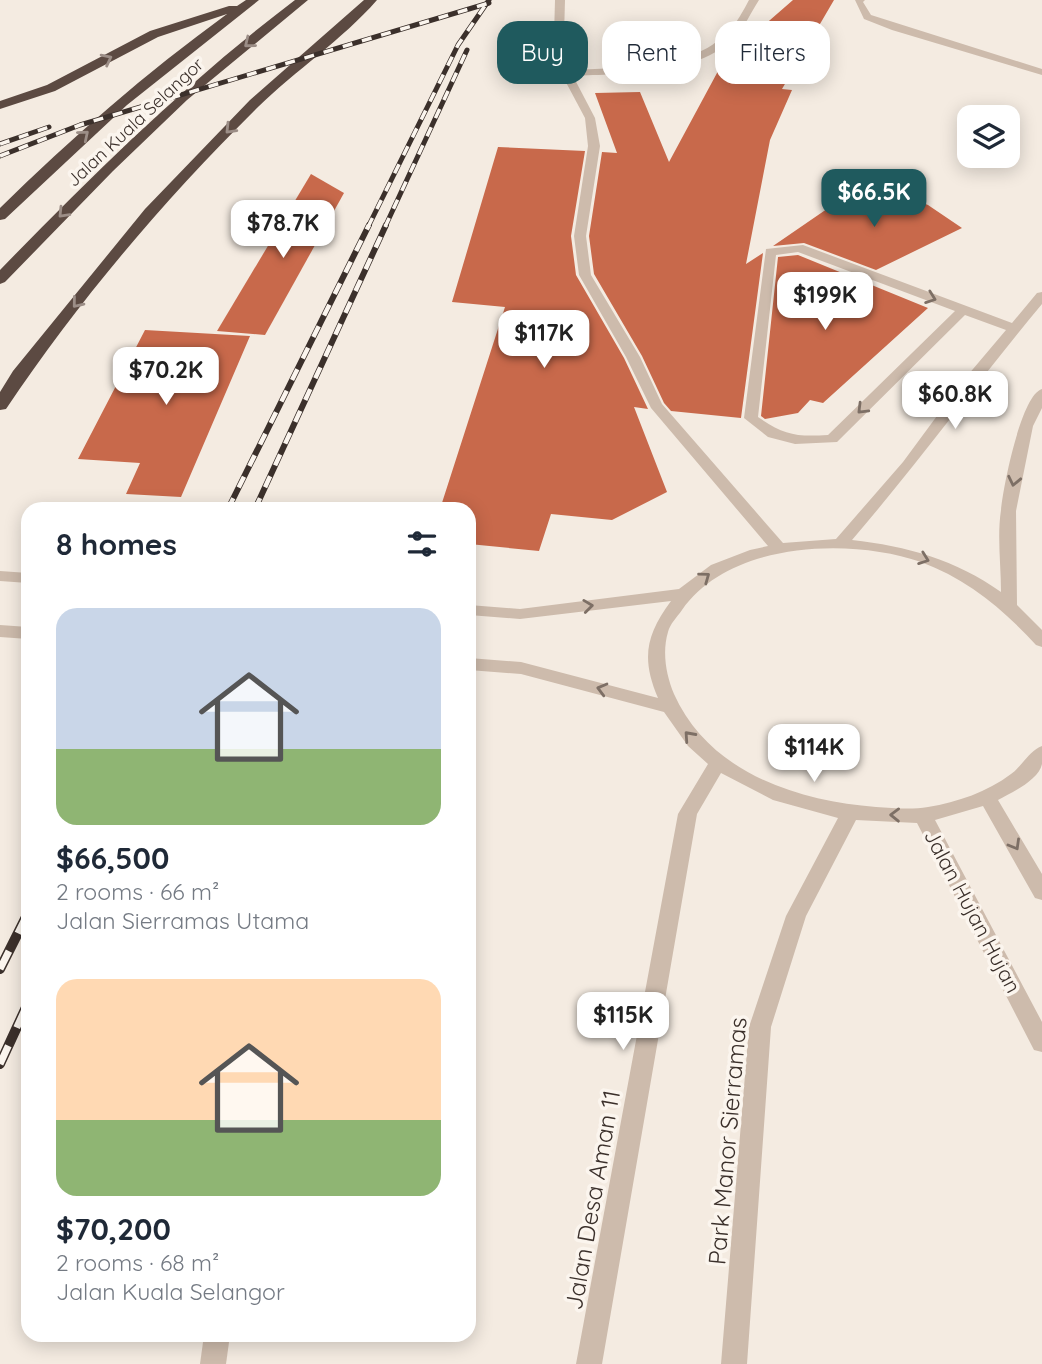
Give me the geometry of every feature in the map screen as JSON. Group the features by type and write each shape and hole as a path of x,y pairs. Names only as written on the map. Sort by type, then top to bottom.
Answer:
{"highway":[{"name":"Jalan Kuala Selangor","path":"0,279 112,162 302,0"},
{"path":"0,405 19,375 150,212 255,103 371,0"},
{"name":"Jalan Kuala Selangor","path":"0,216 59,156 178,57 252,1"},
{"path":"0,105 51,88 154,34 252,1"}],"street":[{"path":"559,21 560,0"},
{"path":"588,71 659,65 697,58 730,36 754,0"},
{"path":"860,0 858,2 867,17 1042,72"},
{"path":"572,84 590,118 594,146 580,236 585,275 633,357 656,405 778,547"},
{"path":"963,310 832,439 800,441 773,434 751,418 770,252 799,248 1015,329"},
{"path":"841,543 908,465 967,385 1042,296"},
{"path":"1009,604 1008,511 1026,426 1042,393"},
{"path":"1042,641 1009,604 959,572 901,551 841,543 778,547 723,564 682,594 661,627 655,666 668,707 688,736 718,763 779,796 849,814 923,815 988,798 1033,768 1042,753"},
{"path":"0,576 21,578"},
{"path":"476,611 520,614 682,594"},
{"path":"0,631 21,632"},
{"path":"476,665 521,668 668,707"},
{"name":"Jalan Desa Aman 11","path":"589,1364 688,814 718,763"},
{"path":"988,798 1042,892"},
{"name":"Park Manor Sierramas","path":"734,1364 760,1027 796,916 849,814"},
{"name":"Jalan Hujan Hujan","path":"923,815 1042,1043"},
{"path":"213,1364 216,1342"}],"building":[{"path":"793,0 834,0 822,21 769,21"},
{"path":"715,77 715,84 785,84 782,89 792,90 770,140 746,264 763,253 741,418 671,411 664,403 642,356 594,274 589,236 602,152 617,153 595,93 640,92 669,162"},
{"path":"498,147 585,151 571,236 576,275 624,358 648,409 634,407 667,492 612,520 551,514 539,551 476,545 476,502 442,502 505,307 452,302"},
{"path":"311,174 344,193 265,335 217,331"},
{"path":"873,193 911,198 928,205 962,228 876,270 804,243 773,246 840,200"},
{"path":"798,255 928,308 823,403 810,400 798,413 765,419 761,416 778,257"},
{"path":"145,330 250,336 181,497 126,494 140,463 78,459"}],"railway":[{"path":"486,4 489,0"},
{"path":"0,156 80,125 486,4"},
{"path":"368,227 458,45 486,4"},
{"path":"385,227 467,50"},
{"path":"0,144 49,127"},
{"path":"231,502 369,225"},
{"path":"258,502 386,225"},
{"path":"0,969 21,927"},
{"path":"0,1064 21,1018"}]}
